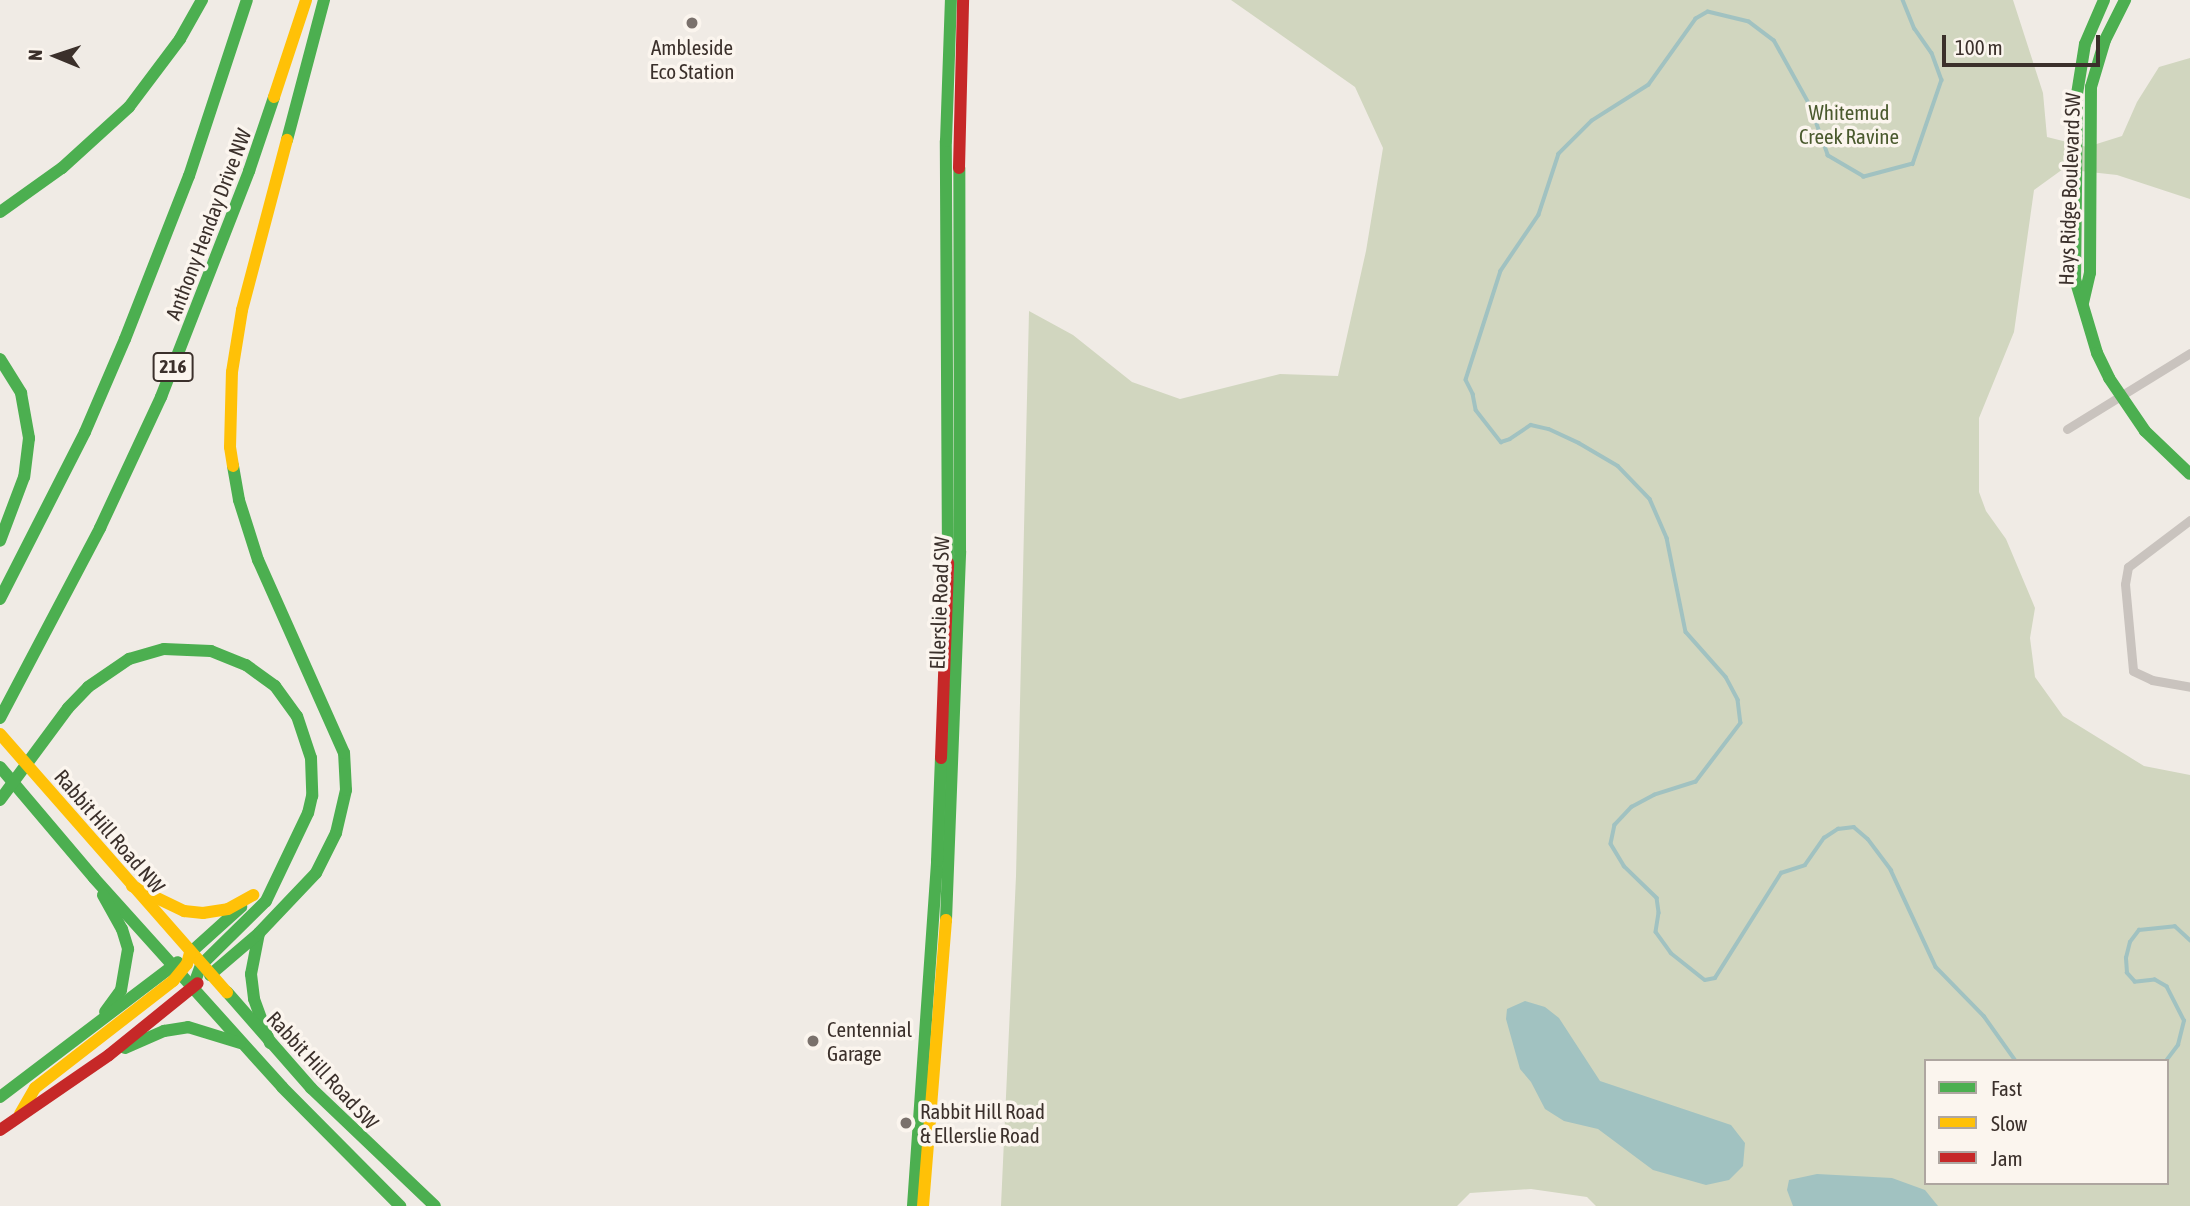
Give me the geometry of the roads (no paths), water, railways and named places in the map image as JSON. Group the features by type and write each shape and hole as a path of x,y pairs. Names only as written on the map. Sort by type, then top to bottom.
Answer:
{"main road":[{"path":"0,212 62,169 129,107 180,39 202,0"},
{"name":"Anthony Henday Drive NW","path":"0,598 85,432 125,339 189,176 247,0"},
{"name":"Anthony Henday Drive NW","path":"0,718 94,540 161,397 250,171 306,0"},
{"path":"0,1130 109,1055 259,933 304,888 327,855 336,833 346,790 344,753 337,730 258,560 239,500 230,447 232,372 242,310 324,0"},
{"name":"Ellerslie Road SW","path":"913,1206 935,888 950,513 946,141 951,0"},
{"name":"Ellerslie Road SW","path":"923,1206 944,968 962,495 959,179 963,0"},
{"name":"Hays Ridge Boulevard SW","path":"2104,0 2085,44 2076,104 2073,245 2075,279 2097,353 2120,398 2158,446 2190,474"},
{"name":"Hays Ridge Boulevard SW","path":"2083,303 2090,273 2091,87 2105,40 2125,0"},
{"path":"0,359 21,393 29,438 24,477 0,541"},
{"path":"0,800 68,708 88,687 129,659 164,649 211,651 247,665 275,686 297,716 306,737 313,772 312,796 298,839 266,901 201,965 193,987"},
{"name":"Rabbit Hill Road NW","path":"0,734 190,953"},
{"name":"Rabbit Hill Road NW","path":"0,767 94,878 177,969"},
{"path":"17,1118 35,1088 177,969 190,953 283,867"},
{"path":"93,1025 113,1004 121,989 128,949 122,929 94,878"},
{"path":"132,886 184,911 203,914 229,909 253,895"},
{"path":"259,933 251,974 254,999 270,1042"},
{"name":"Rabbit Hill Road SW","path":"190,953 352,1130 435,1206"},
{"path":"0,1097 93,1025 177,969"},
{"name":"Rabbit Hill Road SW","path":"177,969 321,1129 400,1206"},
{"path":"109,1055 164,1031 188,1027 220,1035 244,1045"},
{"path":"905,1206 918,1132"}],"street":[{"path":"2067,429 2190,354"},
{"path":"2190,520 2129,567 2125,584 2133,671 2152,680 2190,687"}],"water":[{"path":"1525,1001 1545,1007 1559,1018 1600,1081 1731,1125 1745,1143 1743,1166 1729,1180 1706,1185 1653,1170 1598,1129 1564,1121 1545,1109 1531,1082 1520,1069 1506,1019 1507,1009"},
{"path":"1817,1174 1892,1178 1925,1190 1938,1206 1793,1206 1787,1190 1789,1180"}],"waterway":[{"path":"1903,0 1915,29 1932,53 1942,80 1913,164 1864,177 1828,156 1810,106 1774,41 1749,22 1708,12 1696,19 1649,85 1592,121 1559,154 1539,215 1501,271 1466,380 1473,394 1476,410 1501,442 1531,425 1549,429 1618,466 1650,499 1667,538 1686,632 1726,677 1738,700 1741,723 1696,782 1655,795 1632,807 1615,825 1611,844 1624,866 1657,898 1659,913 1656,932 1671,953 1705,980 1715,978 1781,873 1805,865 1824,838 1838,829 1854,827 1868,839 1891,870 1936,967 1984,1016 2015,1059"},
{"path":"2168,1059 2178,1045 2184,1021 2167,987 2155,980 2135,982 2127,973 2126,958 2130,942 2139,930 2175,926 2190,940"}],"place":[{"name":"Ambleside Eco Station","path":"692,23"},
{"name":"Centennial Garage","path":"813,1041"},
{"name":"Rabbit Hill Road & Ellerslie Road","path":"906,1123"}],"park label":[{"name":"Whitemud Creek Ravine","path":"1849,124"}]}
